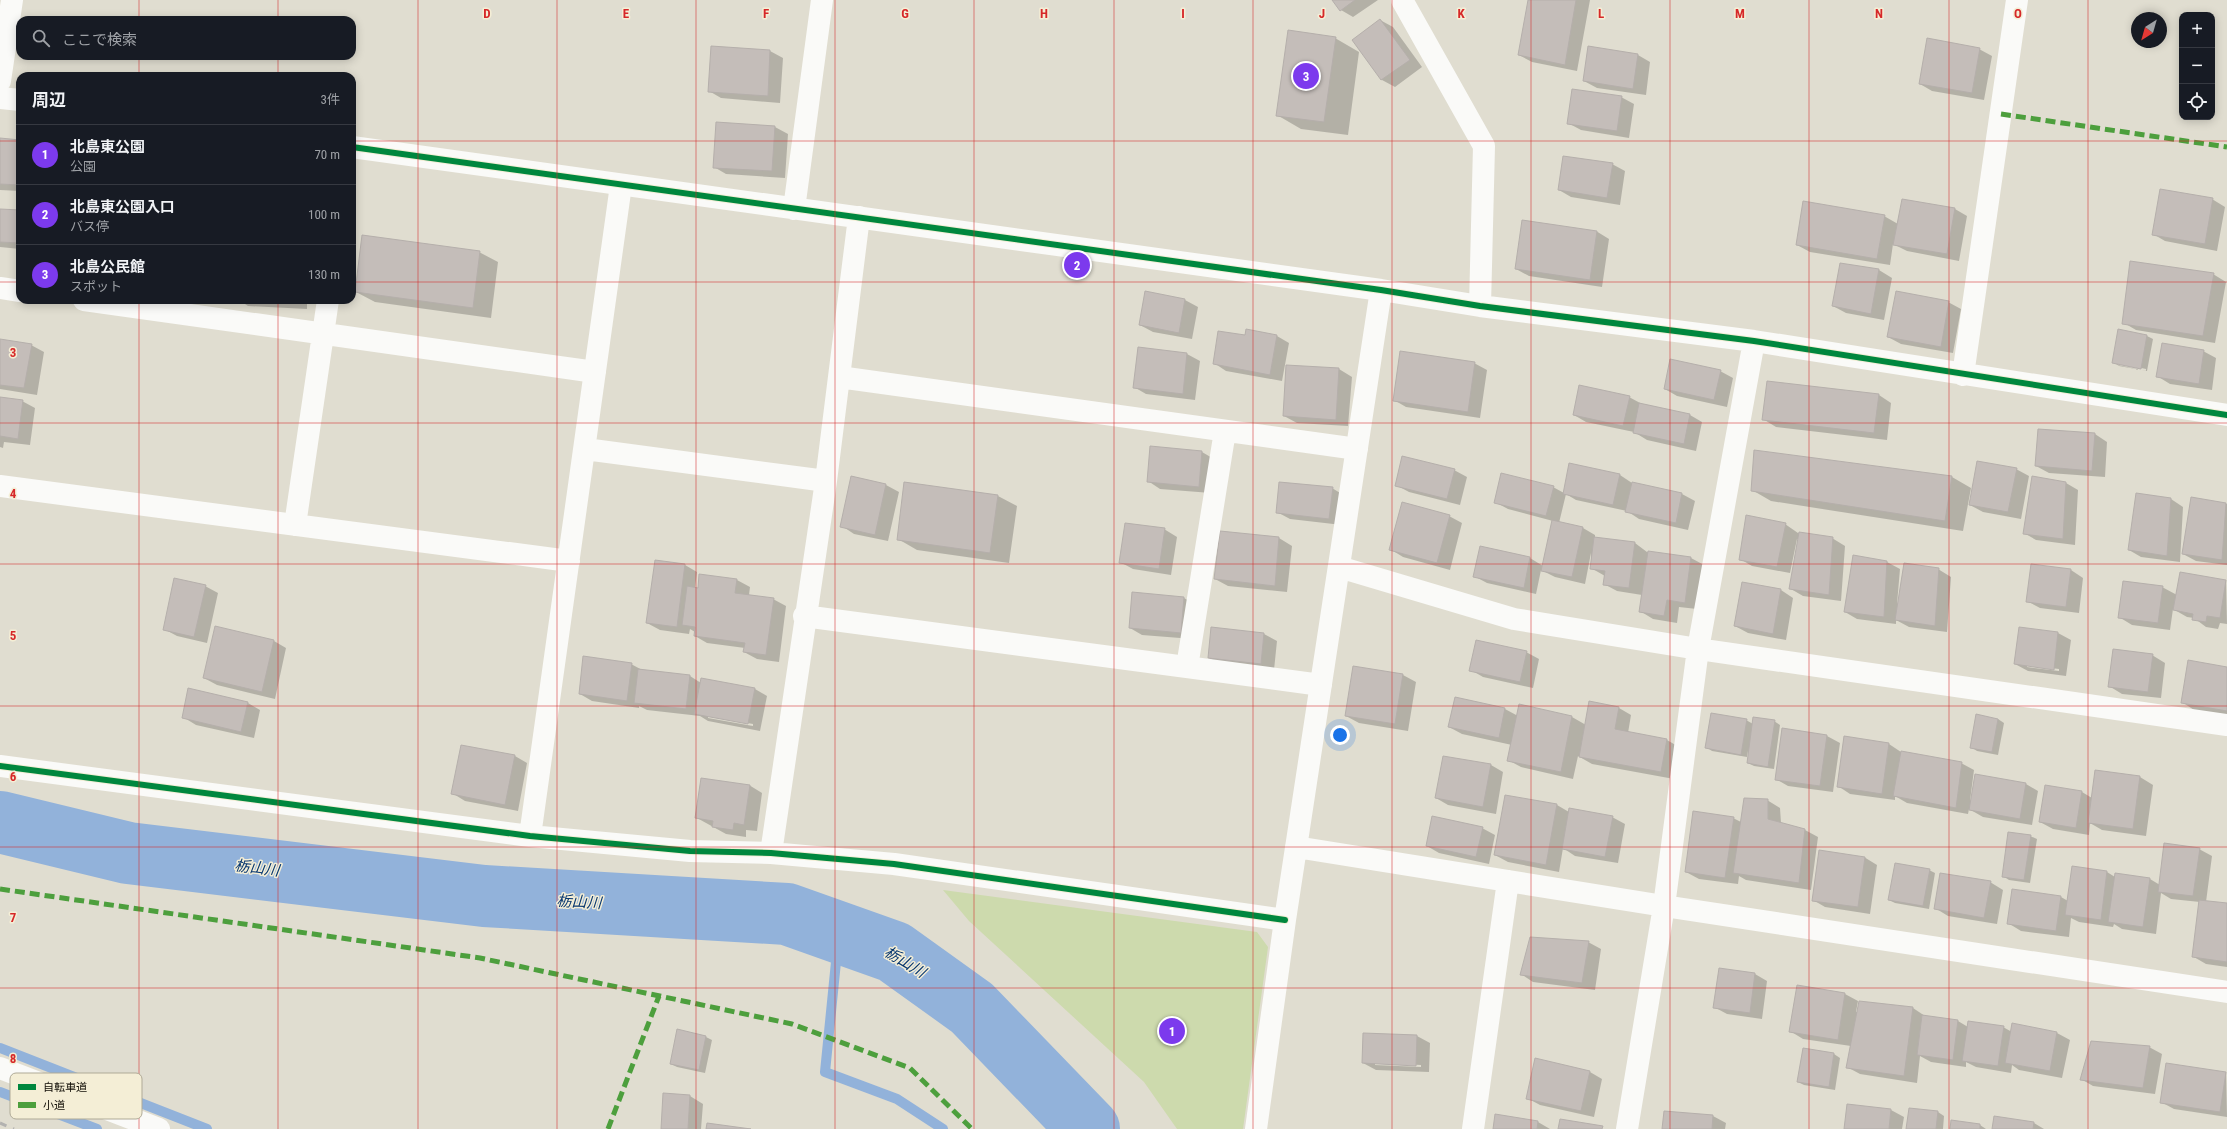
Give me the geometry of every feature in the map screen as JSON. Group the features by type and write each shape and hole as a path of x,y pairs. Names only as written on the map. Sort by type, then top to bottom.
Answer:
{"street":[{"path":"0,80 12,0"},
{"path":"794,208 822,0"},
{"path":"1402,0 1484,146 1480,306"},
{"path":"1963,375 2017,0"},
{"path":"0,98 16,100"},
{"path":"356,148 1381,290 1480,306 1754,341 1963,375 2227,415"},
{"path":"530,836 621,185"},
{"path":"771,852 804,616 826,481 859,217"},
{"path":"0,288 16,290"},
{"path":"1256,1129 1285,920 1381,290"},
{"path":"112,304 595,372"},
{"path":"295,525 327,304"},
{"path":"1627,1129 1664,906 1698,649 1754,341"},
{"path":"839,377 1357,450"},
{"path":"1186,667 1225,431"},
{"path":"585,449 826,481"},
{"path":"0,486 569,561"},
{"path":"1339,567 1514,620 1698,649 2227,725"},
{"path":"804,616 1321,685"},
{"path":"0,766 530,836 690,850 771,852 894,864 1285,920"},
{"path":"1296,847 1664,906 2227,992"},
{"path":"1473,1129 1508,881"},
{"path":"0,1068 13,1073"},
{"path":"133,1119 159,1129"}],"green space":[{"path":"943,890 1257,932 1268,947 1243,1129 1177,1129 1144,1082 969,921"}],"building":[{"path":"1332,0 1355,0 1340,11"},
{"path":"1528,0 1576,0 1565,65 1518,55"},
{"path":"1380,19 1410,60 1381,80 1352,40"},
{"path":"1288,30 1336,37 1324,122 1276,116"},
{"path":"1927,38 1980,48 1972,93 1919,84"},
{"path":"711,46 770,50 768,96 708,92"},
{"path":"1588,46 1638,54 1633,89 1583,81"},
{"path":"1572,89 1622,96 1617,131 1567,124"},
{"path":"716,122 775,126 772,171 713,168"},
{"path":"0,138 16,140 16,185 0,184"},
{"path":"1563,156 1613,163 1607,198 1558,190"},
{"path":"2160,189 2213,198 2205,244 2152,235"},
{"path":"1902,199 1955,208 1947,254 1893,245"},
{"path":"1803,201 1885,215 1877,259 1796,245"},
{"path":"0,209 16,210 16,243 0,242"},
{"path":"1522,220 1597,231 1590,280 1515,269"},
{"path":"362,235 480,251 473,308 356,292"},
{"path":"2130,261 2214,273 2203,336 2122,324"},
{"path":"1840,263 1879,269 1871,314 1832,306"},
{"path":"1145,291 1185,299 1179,333 1139,325"},
{"path":"1896,291 1949,301 1941,347 1887,337"},
{"path":"1246,329 1277,335 1270,375 1213,364 1218,331 1245,335"},
{"path":"2118,329 2147,335 2141,369 2112,363"},
{"path":"0,339 32,344 24,388 0,385"},
{"path":"2162,343 2204,350 2199,384 2156,377"},
{"path":"1138,347 1187,353 1183,394 1133,388"},
{"path":"1400,351 1475,362 1468,412 1393,401"},
{"path":"1670,359 1721,370 1714,400 1664,389"},
{"path":"1286,365 1339,368 1336,420 1283,416"},
{"path":"1767,381 1879,394 1874,433 1762,420"},
{"path":"1579,385 1630,396 1623,426 1573,415"},
{"path":"0,397 23,400 18,439 0,436"},
{"path":"1639,403 1690,414 1684,444 1633,433"},
{"path":"2038,429 2095,433 2092,471 2035,466"},
{"path":"1150,446 1202,451 1199,487 1147,482"},
{"path":"1754,450 1952,476 1945,521 1751,491"},
{"path":"1402,456 1455,469 1447,499 1395,486"},
{"path":"1977,461 2017,468 2008,512 1969,505"},
{"path":"1569,463 1620,474 1613,505 1563,494"},
{"path":"1501,473 1554,486 1546,516 1494,503"},
{"path":"851,476 886,484 875,535 840,527"},
{"path":"2032,476 2066,482 2063,539 2023,534"},
{"path":"904,482 998,495 990,553 897,540"},
{"path":"1279,482 1333,487 1329,519 1276,513"},
{"path":"1632,482 1682,493 1676,523 1625,512"},
{"path":"2136,493 2171,498 2167,556 2128,550"},
{"path":"2191,497 2226,503 2222,560 2182,554"},
{"path":"1402,502 1450,515 1437,563 1389,550"},
{"path":"1746,515 1786,523 1777,567 1739,560"},
{"path":"1552,520 1583,527 1572,577 1541,571"},
{"path":"1125,523 1165,528 1159,569 1119,563"},
{"path":"1220,531 1279,537 1275,586 1214,579"},
{"path":"1799,532 1833,537 1829,595 1789,589"},
{"path":"1594,537 1635,542 1629,588 1603,585 1605,571 1590,569"},
{"path":"1480,546 1530,557 1524,588 1473,577"},
{"path":"1648,551 1691,557 1685,603 1667,600 1664,616 1639,612"},
{"path":"1853,555 1887,561 1884,617 1844,612"},
{"path":"655,560 685,564 677,627 646,623"},
{"path":"1904,563 1939,568 1935,626 1895,620"},
{"path":"2031,564 2071,569 2066,607 2026,602"},
{"path":"2180,572 2226,580 2220,618 2207,616 2206,622 2192,620 2193,614 2173,610"},
{"path":"699,574 737,579 735,593 774,598 766,655 743,652 745,643 694,636 695,627 682,625 687,586 698,588"},
{"path":"174,578 206,585 194,637 163,630"},
{"path":"2123,581 2163,586 2158,623 2118,618"},
{"path":"1742,582 1781,589 1773,634 1734,626"},
{"path":"1132,592 1184,597 1181,633 1129,628"},
{"path":"215,626 274,640 262,692 203,678"},
{"path":"1211,627 1264,633 1261,664 1208,658"},
{"path":"2019,627 2058,632 2054,670 2014,664"},
{"path":"1476,640 1527,651 1520,682 1469,671"},
{"path":"2113,649 2153,654 2148,692 2108,687"},
{"path":"583,656 632,663 627,701 579,694"},
{"path":"2188,660 2227,667 2227,711 2181,703"},
{"path":"1353,666 1403,674 1395,724 1345,716"},
{"path":"638,669 690,675 686,709 634,703"},
{"path":"701,678 755,688 748,724 694,714"},
{"path":"188,688 248,702 241,732 182,718"},
{"path":"1455,697 1505,708 1499,738 1448,727"},
{"path":"1589,701 1619,707 1615,729 1667,739 1661,772 1579,757"},
{"path":"1519,704 1572,716 1561,772 1507,761"},
{"path":"1711,713 1747,719 1741,755 1705,748"},
{"path":"1976,714 1998,719 1992,752 1970,748"},
{"path":"1753,717 1775,720 1768,767 1747,763"},
{"path":"1782,728 1827,735 1820,786 1775,780"},
{"path":"1844,736 1889,743 1882,794 1837,787"},
{"path":"461,745 515,755 505,805 451,794"},
{"path":"1901,751 1962,762 1956,808 1893,796"},
{"path":"1443,756 1491,764 1483,807 1435,798"},
{"path":"2095,770 2140,776 2133,829 2088,823"},
{"path":"1975,774 2026,783 2020,819 1969,810"},
{"path":"701,778 750,785 744,825 734,823 733,830 712,827 713,821 695,818"},
{"path":"2045,785 2082,791 2076,828 2039,822"},
{"path":"1505,795 1557,804 1546,865 1494,855"},
{"path":"1744,798 1768,799 1768,819 1805,829 1799,883 1733,873"},
{"path":"1569,808 1613,816 1605,857 1562,849"},
{"path":"1693,811 1734,817 1725,878 1685,872"},
{"path":"1432,816 1483,827 1476,857 1426,846"},
{"path":"2008,832 2031,835 2024,880 2002,877"},
{"path":"2164,843 2200,848 2193,896 2158,892"},
{"path":"1819,850 1865,857 1858,907 1812,901"},
{"path":"1895,863 1930,869 1923,906 1888,900"},
{"path":"2072,866 2107,871 2101,920 2065,915"},
{"path":"1940,873 1991,881 1984,918 1934,909"},
{"path":"2115,873 2150,878 2143,927 2108,922"},
{"path":"2012,889 2061,896 2056,931 2007,924"},
{"path":"2199,900 2227,903 2227,962 2192,957"},
{"path":"1530,937 1589,941 1582,983 1520,975"},
{"path":"1719,968 1755,973 1750,1013 1713,1008"},
{"path":"1797,985 1845,993 1838,1040 1789,1032"},
{"path":"1859,1001 1913,1007 1904,1076 1846,1068"},
{"path":"1922,1015 1958,1020 1953,1060 1917,1055"},
{"path":"1968,1021 2004,1026 1998,1066 1962,1061"},
{"path":"2012,1023 2057,1032 2050,1071 2005,1063"},
{"path":"677,1029 706,1036 699,1070 670,1064"},
{"path":"1363,1033 1417,1035 1416,1066 1362,1063"},
{"path":"2091,1041 2150,1046 2143,1088 2080,1080"},
{"path":"1803,1048 1834,1053 1829,1087 1797,1082"},
{"path":"1535,1058 1590,1071 1581,1111 1526,1099"},
{"path":"2166,1063 2226,1072 2220,1112 2160,1103"},
{"path":"663,1093 690,1095 688,1129 661,1129"},
{"path":"1847,1104 1891,1109 1889,1129 1844,1129"},
{"path":"1909,1108 1938,1111 1936,1129 1906,1129"},
{"path":"1664,1111 1713,1115 1712,1129 1662,1129"},
{"path":"1495,1114 1538,1121 1537,1129 1493,1129"},
{"path":"1994,1116 2034,1122 2033,1129 1992,1129"},
{"path":"1560,1119 1603,1126 1602,1129 1558,1129"},
{"path":"1951,1120 1980,1124 1980,1129 1950,1129"},
{"path":"707,1123 751,1129 706,1129"}],"waterway":[{"name":"栃山川","path":"0,822 128,853 484,896 787,914 894,952 972,1008 1089,1129"},
{"path":"839,932 825,1072 897,1099 943,1129"},
{"path":"0,1048 64,1073"},
{"path":"0,1092 10,1096"},
{"path":"142,1104 207,1129"},
{"path":"71,1119 97,1129"}],"railway":[{"path":"0,1123 14,1129"}],"marked path":[{"path":"2001,114 2227,147"},
{"path":"0,889 480,958 792,1024 910,1068 972,1129"},
{"path":"608,1129 659,996"}],"cycle path":[{"path":"356,148 1381,290 1480,306 1754,341 2227,415"},
{"path":"0,766 530,836 690,851 771,853 894,864 1285,920"}],"place":[{"name":"北島公民館","path":"1306,76"},
{"name":"北島東公園入口","path":"1077,265"},
{"name":"北島東公園","path":"1172,1031"}]}
